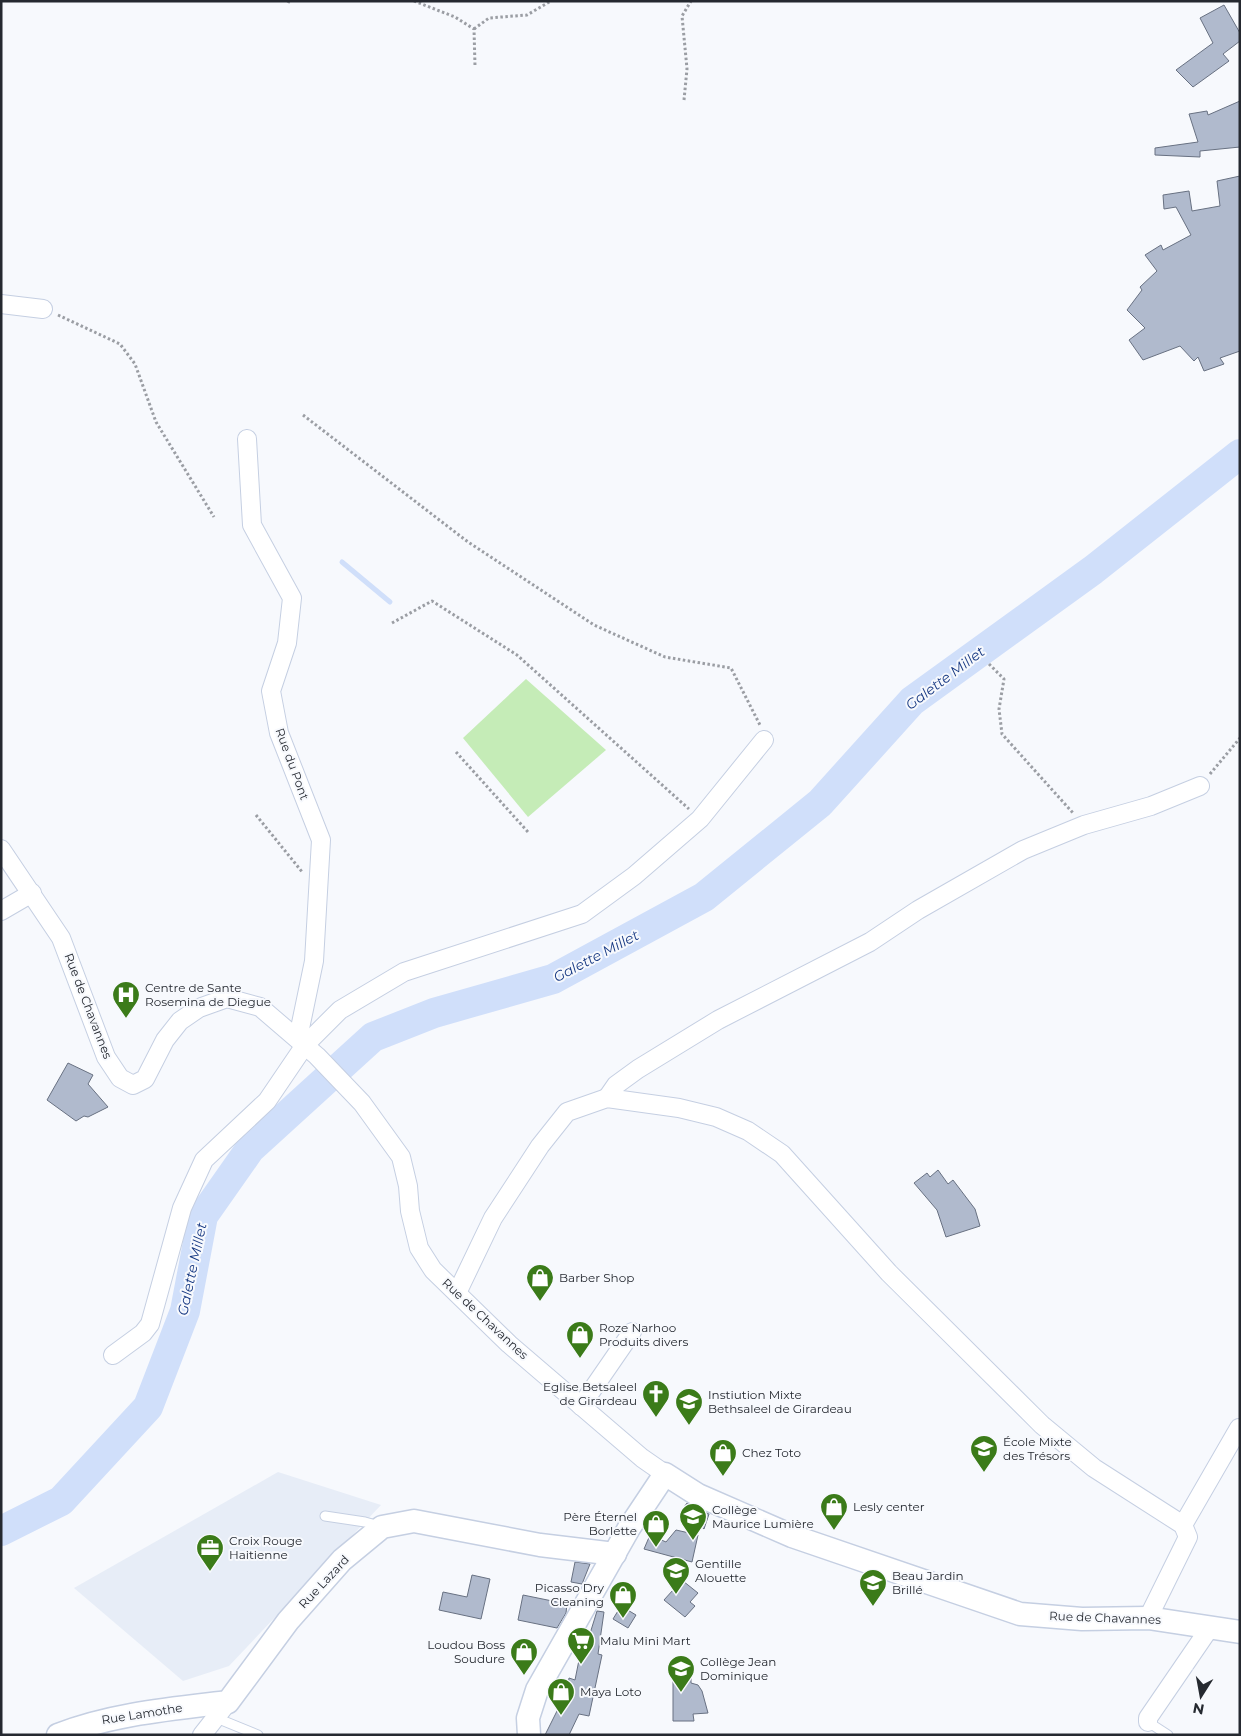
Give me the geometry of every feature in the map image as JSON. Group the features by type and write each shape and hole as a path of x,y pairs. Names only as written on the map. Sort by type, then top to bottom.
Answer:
{"street":[{"path":"1,304 43,309"},
{"name":"Rue du Pont","path":"247,439 252,525 292,598 288,643 271,691 279,733 321,840 319,893 307,1046"},
{"path":"113,1355 143,1333 150,1324 182,1208 204,1160 267,1101 307,1046 340,1010 404,972 582,914 634,876 700,819 764,740"},
{"path":"607,1098 616,1085 638,1069 718,1020 870,942 918,910 1023,850 1084,825 1151,806 1200,786"},
{"name":"Rue de Chavannes","path":"1,849 61,938 106,1057 120,1078 133,1085 144,1080 164,1040 180,1021 198,1008 227,998 260,1007 307,1046 362,1103 401,1157 408,1186 410,1211 419,1248 433,1270 509,1344 581,1406 665,1474 698,1494 792,1536 1020,1614 1082,1619 1148,1618 1211,1626 1240,1632"},
{"path":"1,911 32,893"},
{"path":"457,1293 493,1218 540,1146 567,1112 607,1098 678,1108 716,1117 748,1131 782,1154 889,1273 1042,1425 1094,1468 1183,1525 1188,1537 1148,1618"},
{"path":"581,1406 632,1332"},
{"path":"1183,1525 1239,1428"},
{"path":"529,1735 528,1718 538,1690 629,1528 665,1474"},
{"name":"Rue Lazard","path":"202,1735 288,1621 342,1560 382,1527 414,1521 540,1546 615,1554"},
{"path":"1148,1722 1148,1718 1211,1626"},
{"name":"Rue Lamothe","path":"58,1735 97,1721 221,1710"}],"lane":[{"path":"325,1516 365,1522 382,1527"},
{"path":"221,1710 258,1735"},
{"path":"1148,1722 1168,1735"}],"path":[{"path":"414,1 455,17 474,29"},
{"path":"474,29 489,18 527,15 551,1"},
{"path":"684,100 687,69 682,16 691,1"},
{"path":"474,29 475,66"},
{"path":"43,309 120,344 135,364 156,422 214,517"},
{"path":"303,415 468,542 594,625 665,657 731,668 765,734 764,740"},
{"path":"392,624 432,601 517,655 700,819"},
{"path":"989,664 1004,679 999,709 1002,734 1084,825"},
{"path":"1200,786 1240,738"},
{"path":"456,752 528,832"},
{"path":"256,814 319,893"}],"shaded area":[{"name":"Croix Rouge Haitienne","path":"278,1472 381,1505 229,1666 183,1681 74,1588"}],"green space":[{"path":"526,679 606,750 528,817 463,738"}],"building":[{"path":"1224,5 1240,33 1240,41 1223,54 1229,61 1193,87 1176,70 1213,43 1200,18"},
{"path":"1240,101 1240,147 1200,151 1200,157 1155,155 1155,148 1198,142 1189,114 1207,111 1208,115"},
{"path":"1240,176 1240,351 1220,358 1224,364 1204,371 1198,357 1194,361 1180,346 1143,360 1129,340 1145,328 1127,310 1142,290 1140,287 1157,271 1145,255 1161,245 1163,250 1191,235 1176,207 1164,209 1163,195 1189,191 1192,211 1220,206 1217,181"},
{"path":"68,1063 93,1075 88,1084 108,1107 76,1121 47,1100"},
{"path":"938,1170 948,1184 953,1180 975,1209 980,1226 946,1237 937,1210 914,1183 927,1173 930,1177"},
{"path":"687,1503 709,1514 704,1529 682,1510"},
{"path":"676,1530 698,1535 692,1562 644,1549 650,1535 666,1542"},
{"path":"575,1562 590,1564 582,1584 571,1582"},
{"path":"472,1575 490,1579 481,1619 439,1610 443,1592 467,1597"},
{"path":"678,1577 698,1593 690,1602 695,1606 685,1617 664,1600 673,1590 670,1587"},
{"path":"523,1595 567,1604 566,1613 557,1628 518,1620"},
{"path":"621,1606 636,1615 628,1628 613,1619"},
{"path":"597,1611 604,1612 598,1654 602,1655 589,1716 579,1714 569,1735 545,1735 558,1709 563,1684 568,1685 569,1678 575,1680 581,1650 586,1640 588,1640"},
{"path":"691,1672 691,1683 698,1685 702,1691 708,1713 693,1714 694,1721 673,1721 673,1673"}],"waterway":[{"name":"Galette Millet","path":"1,1531 61,1501 148,1407 185,1311 203,1216 250,1149 373,1037 434,1013 553,979 704,897 820,803 912,701 1093,570 1240,454"},
{"path":"342,562 390,602"}],"place":[{"name":"Centre de Sante Rosemina de Diegue","path":"126,1019"},
{"name":"Barber Shop","path":"540,1302"},
{"name":"Roze Narhoo Produits divers","path":"580,1359"},
{"name":"Eglise Betsaleel de Girardeau","path":"656,1418"},
{"name":"Instiution Mixte Bethsaleel de Girardeau","path":"689,1426"},
{"name":"École Mixte des Trésors","path":"984,1473"},
{"name":"Chez Toto","path":"723,1477"},
{"name":"Lesly center","path":"834,1531"},
{"name":"Collège Maurice Lumière","path":"693,1541"},
{"name":"Père Éternel Borlette","path":"656,1548"},
{"name":"Croix Rouge Haitienne","path":"210,1572"},
{"name":"Gentille Alouette","path":"676,1595"},
{"name":"Beau Jardin Brillé","path":"873,1607"},
{"name":"Picasso Dry Cleaning","path":"623,1619"},
{"name":"Malu Mini Mart","path":"581,1665"},
{"name":"Loudou Boss Soudure","path":"524,1676"},
{"name":"Collège Jean Dominique","path":"681,1693"},
{"name":"Maya Loto","path":"561,1716"}]}
